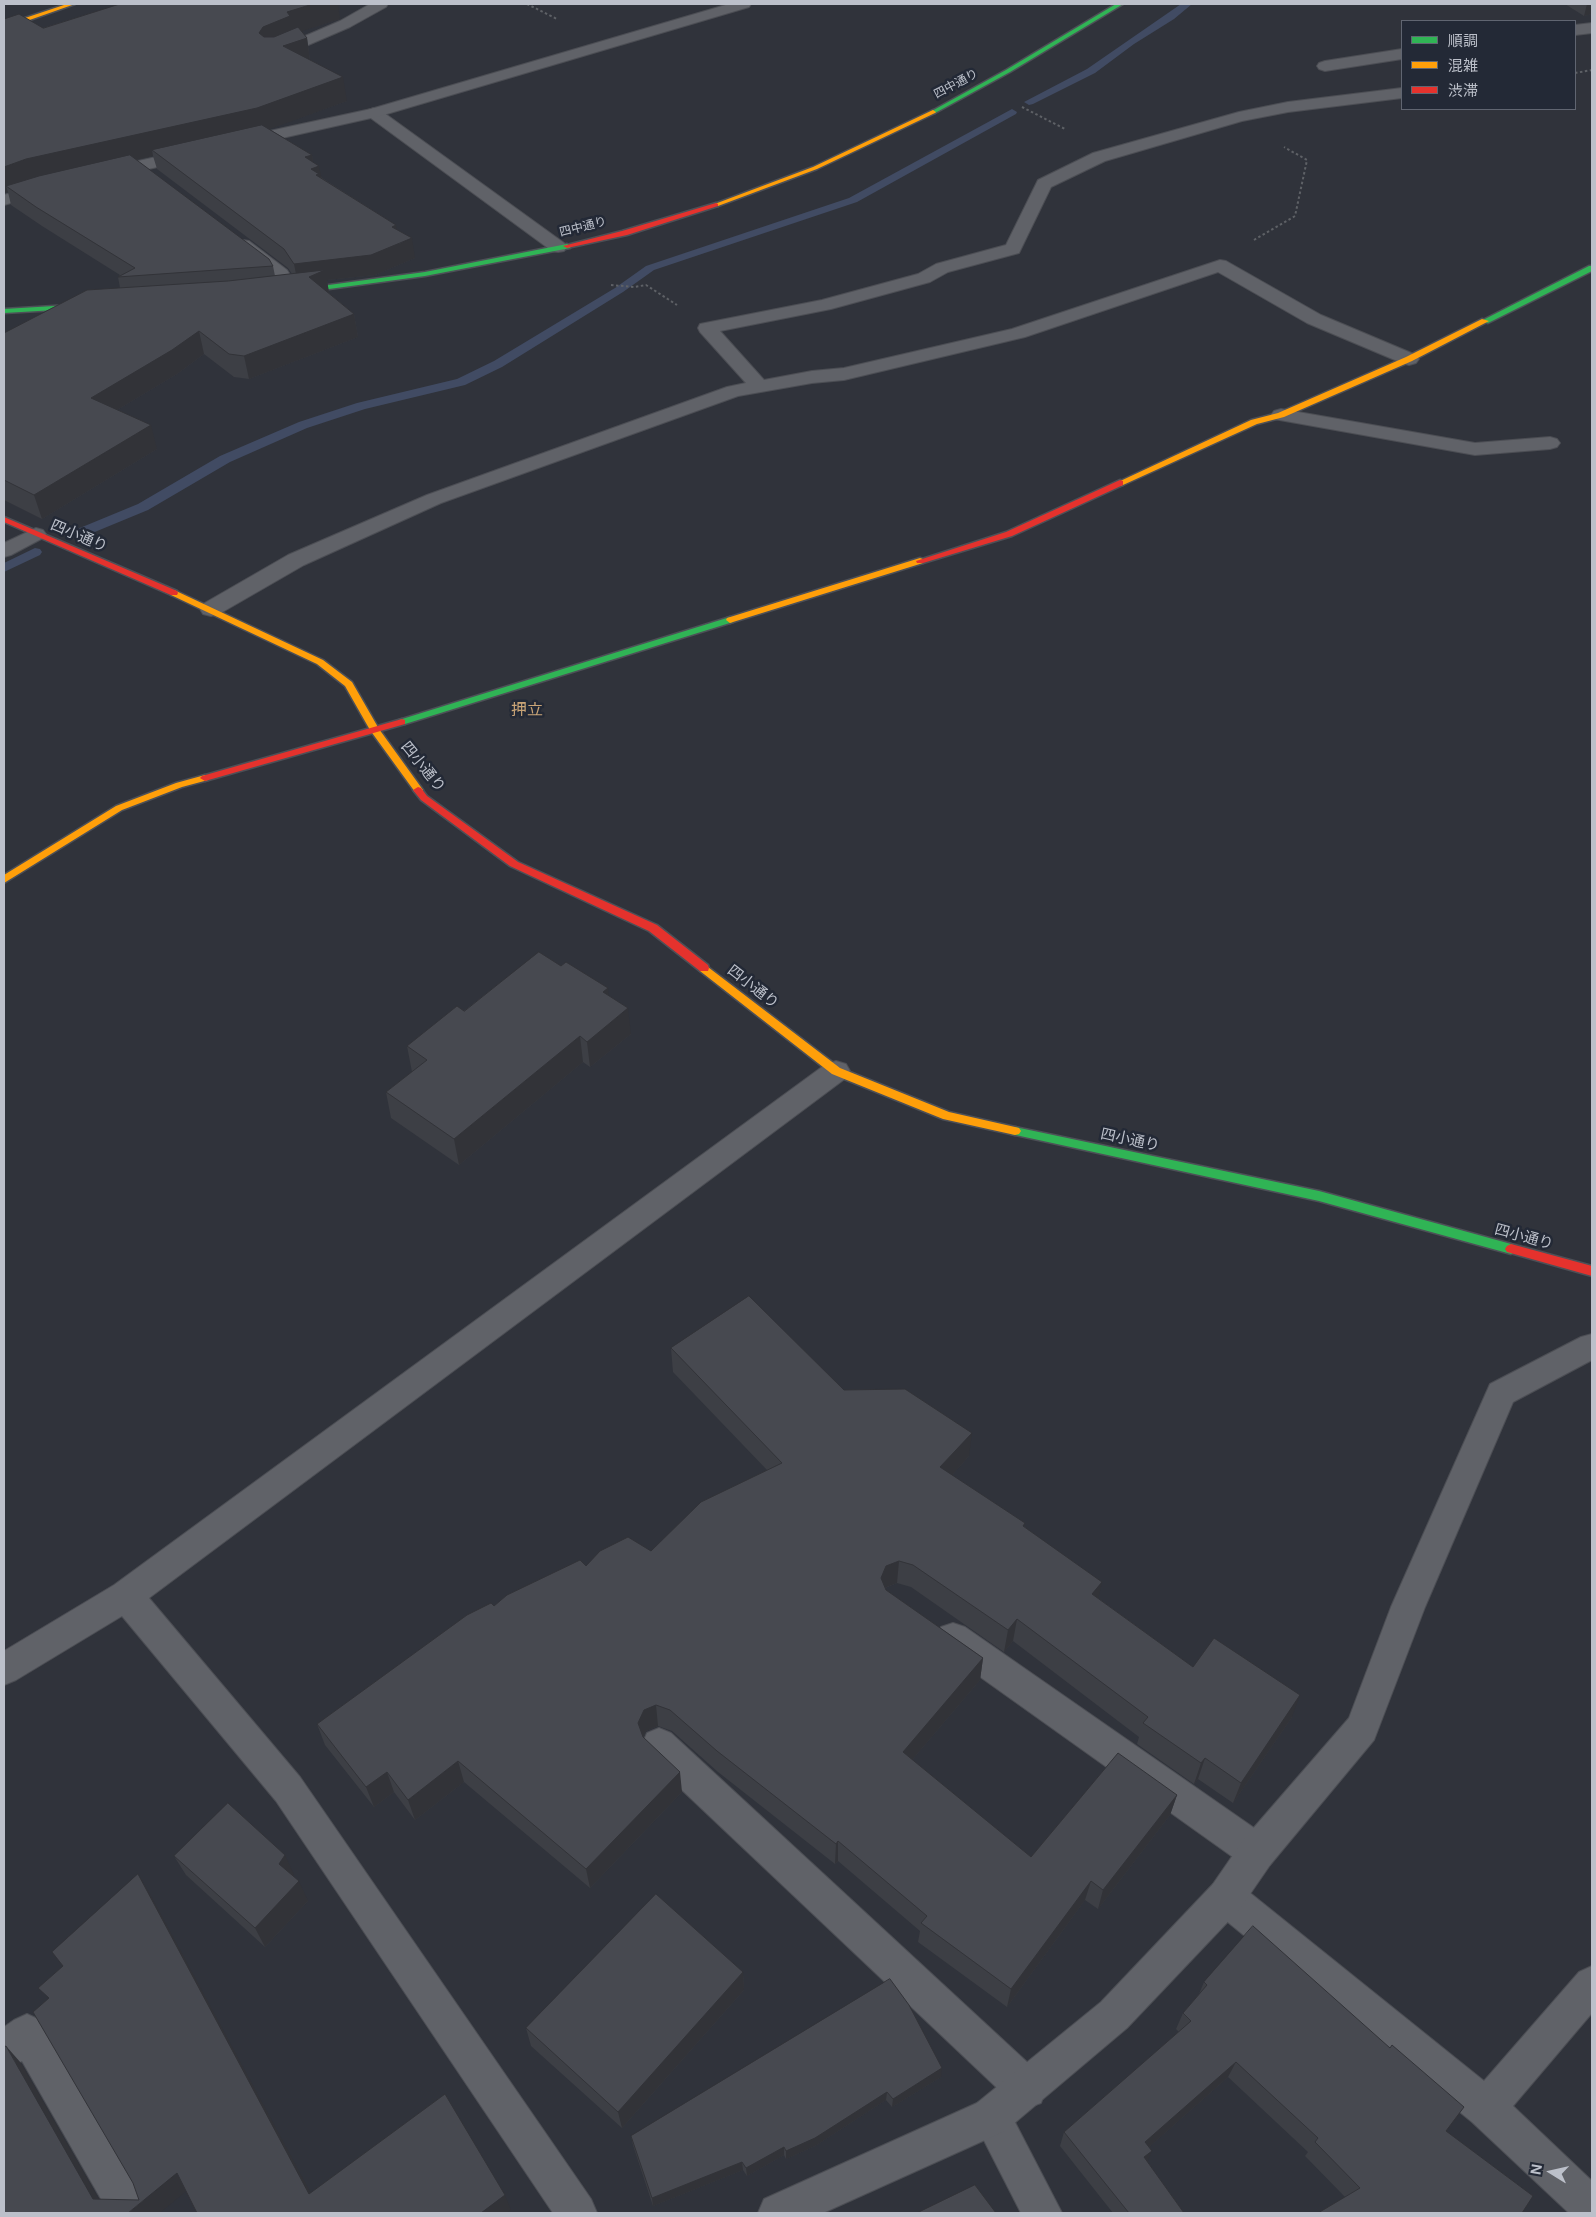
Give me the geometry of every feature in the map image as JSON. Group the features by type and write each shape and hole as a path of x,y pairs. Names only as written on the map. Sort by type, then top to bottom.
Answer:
{"street":[{"path":"4,27 72,4"},
{"path":"273,55 345,24 381,4"},
{"path":"224,146 374,113 744,4"},
{"name":"四中通り","path":"288,293 384,282 466,269 637,228 721,203 814,168 918,120 1063,40 1120,4"},
{"path":"1576,30 1592,28"},
{"path":"1325,66 1401,54"},
{"path":"707,328 824,304 924,278 942,268 1013,249 1044,184 1099,157 1233,119 1288,107 1401,93"},
{"path":"374,113 558,248"},
{"path":"93,177 205,151"},
{"path":"138,166 154,178"},
{"path":"4,200 57,185"},
{"path":"233,238 281,274 288,293"},
{"path":"211,609 296,560 434,499 716,397 759,386 844,374 1018,333 1220,265 1314,319 1409,359"},
{"path":"4,880 119,808 179,785 375,730 1009,534 1254,422 1282,415 1409,359 1592,268"},
{"path":"4,312 102,306"},
{"path":"707,328 759,386"},
{"path":"1282,415 1475,449 1550,444"},
{"name":"四小通り","path":"4,519 211,609 320,662 349,684 375,730 424,798 514,864 653,928 836,1071 948,1116 1319,1196 1592,1271"},
{"path":"4,550 36,534"},
{"path":"4,1669 126,1596 836,1071"},
{"path":"778,2213 991,2117 1114,2016 1226,1897 1257,1852 1362,1728 1408,1607 1501,1393 1592,1346"},
{"path":"126,1596 288,1789 577,2213"},
{"path":"931,1623 1257,1852"},
{"path":"659,1746 1027,2089"},
{"path":"1226,1897 1486,2108 1592,2208"},
{"path":"1486,2108 1592,1985"},
{"path":"4,2051 27,2033 131,2213"},
{"path":"991,2117 1042,2213"}],"path":[{"path":"1576,72 1592,70"},
{"path":"981,86 1112,153"},
{"path":"1220,265 1223,258 1295,216 1306,160 1233,119"},
{"path":"611,285 634,287 646,285 707,328"}],"building":[{"path":"120,4 313,4 287,12 290,16 263,27 259,33 264,37 274,37 298,27 307,38 283,46 343,77 257,108 26,159 4,167 4,19 19,14 43,28"},
{"path":"262,125 312,155 305,157 319,166 311,169 319,174 316,175 396,225 392,227 412,238 371,255 294,264 284,249 152,150"},
{"path":"130,155 269,259 273,266 118,277 135,268 36,207 6,186 39,176"},
{"path":"325,270 309,277 354,314 244,356 229,354 199,331 172,350 91,398 151,425 34,495 4,480 4,333 87,290 228,281"},
{"path":"539,952 561,966 566,962 608,988 603,992 628,1008 587,1042 580,1036 454,1139 386,1092 427,1060 407,1046 457,1006 464,1011"},
{"path":"749,1296 844,1390 905,1389 972,1433 940,1467 1025,1523 1023,1526 1102,1582 1092,1594 1193,1667 1214,1638 1300,1695 1241,1783 1205,1758 1201,1763 1143,1723 1148,1717 1017,1619 1008,1630 913,1565 899,1561 886,1566 881,1578 886,1590 983,1658 903,1752 1031,1857 1118,1753 1177,1795 1103,1890 1091,1881 1011,1989 921,1923 927,1916 838,1841 836,1844 717,1751 670,1710 656,1705 644,1710 638,1723 643,1737 680,1772 586,1869 458,1761 408,1800 387,1772 366,1787 317,1724 467,1615 491,1603 494,1606 507,1595 580,1560 586,1566 600,1551 628,1537 651,1551 701,1502 782,1463 671,1348"},
{"path":"228,1803 285,1855 279,1864 299,1881 255,1928 174,1856"},
{"path":"138,1874 309,2194 445,2094 505,2195 481,2213 197,2213 177,2173 128,2213 4,2213 4,2047 6,2046 93,2199 139,2200 133,2183 33,2012 49,1998 38,1988 63,1966 52,1952"},
{"path":"656,1894 743,1972 618,2112 526,2028"},
{"path":"1253,1926 1390,2048 1392,2045 1464,2107 1446,2131 1533,2196 1522,2213 1318,2213 1360,2188 1315,2142 1318,2138 1236,2062 1145,2142 1152,2151 1144,2157 1184,2213 1129,2213 1064,2132 1191,2021 1183,2013 1207,1985 1204,1982"},
{"path":"890,1979 909,2005 942,2068 893,2099 887,2092 815,2138 786,2151 784,2147 746,2168 742,2162 652,2198 631,2136"},
{"path":"975,2185 996,2213 917,2213"}],"waterway":[{"path":"1029,102 1091,71 1131,42 1171,17 1187,4"},
{"path":"80,533 143,507 225,459 303,425 361,406 461,382 498,364 619,290 650,268 853,200 1012,112"},
{"path":"4,568 35,552"}],"traffic: fast":[{"path":"933,112 1008,71 1120,4"},
{"path":"292,292 425,274 567,246"},
{"path":"1485,321 1592,268"},
{"path":"4,311 87,306"},
{"path":"402,722 730,620"},
{"path":"1015,1131 1319,1196 1511,1249"}],"traffic: slow":[{"path":"4,27 72,4"},
{"path":"716,205 815,168 933,112"},
{"path":"1120,483 1254,422 1281,415 1409,359 1485,321"},
{"path":"730,620 920,561"},
{"path":"174,593 320,662 349,684 375,730 418,790"},
{"path":"4,880 119,808 179,785 205,778"},
{"path":"704,968 836,1071 947,1116 1015,1131"}],"traffic: jam":[{"path":"567,246 624,233 716,205"},
{"path":"920,561 1009,534 1120,483"},
{"path":"4,519 174,593"},
{"path":"205,778 402,722"},
{"path":"418,790 424,798 514,864 653,928 704,968"},
{"path":"1511,1249 1592,1271"}],"district":[{"name":"押立","path":"527,710"}]}
